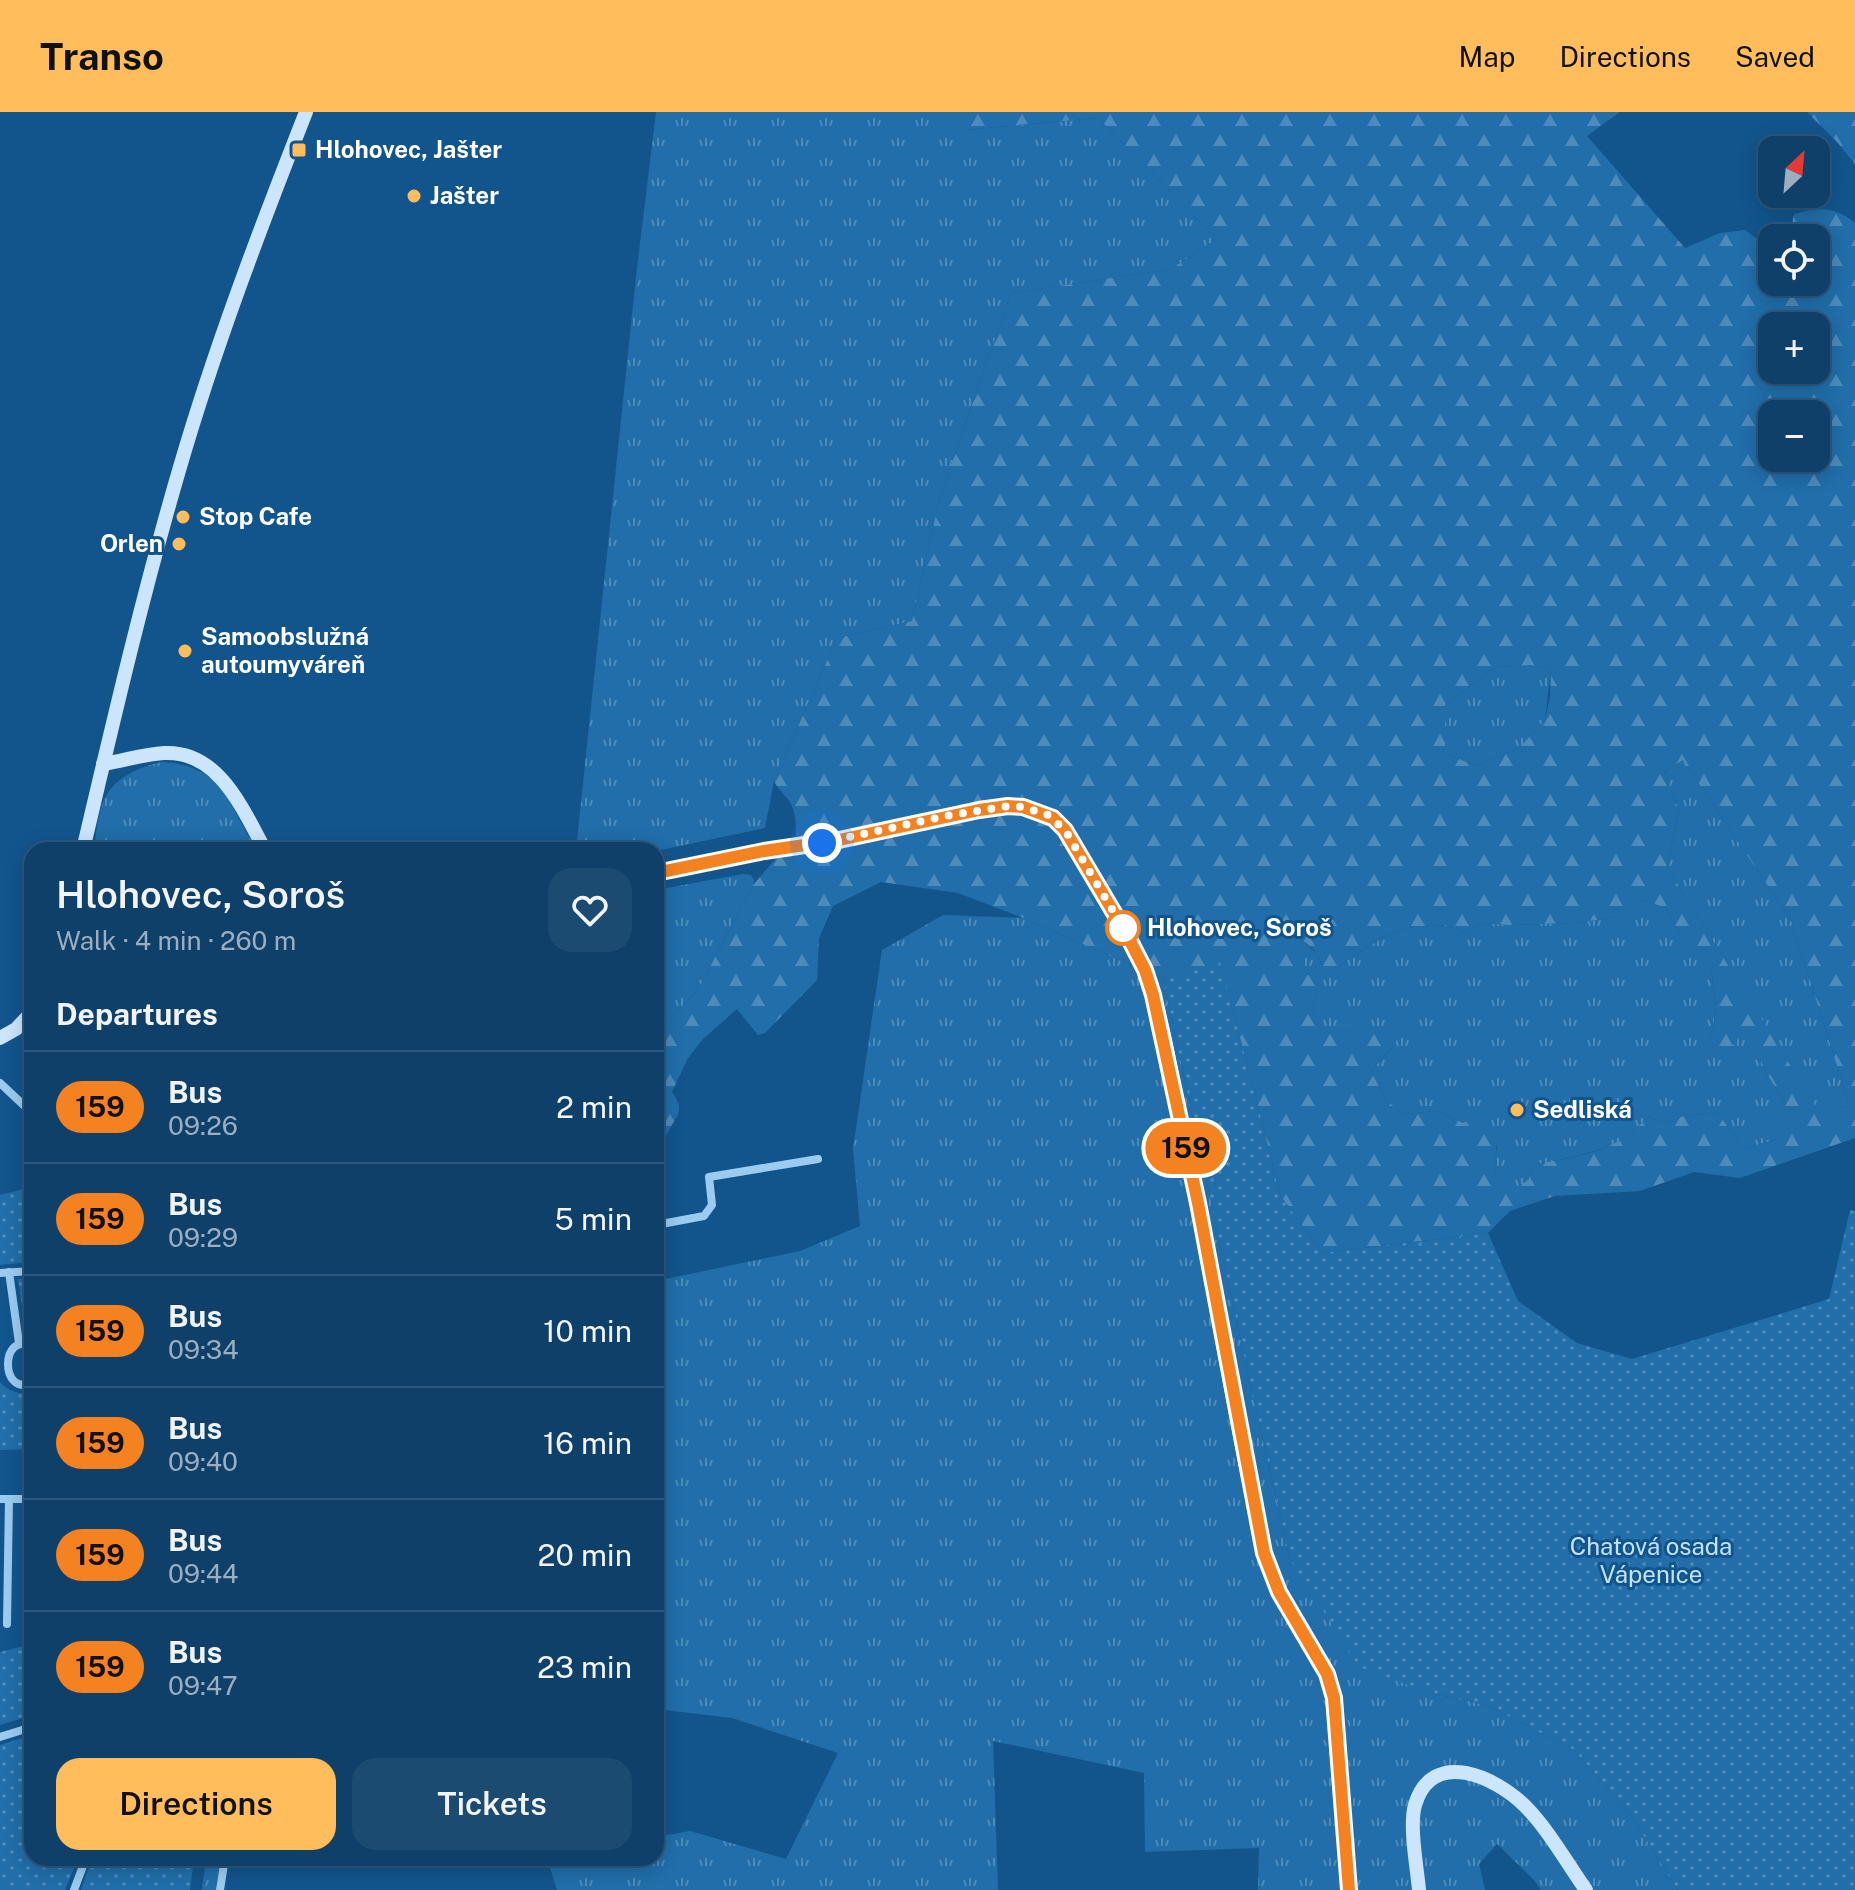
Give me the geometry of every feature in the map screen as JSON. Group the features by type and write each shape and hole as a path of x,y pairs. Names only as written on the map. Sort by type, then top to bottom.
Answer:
{"main road":[{"path":"85,842 150,572 180,464 223,332 306,112"},
{"path":"103,764 166,753 183,754 203,763 231,790 260,842"},
{"path":"664,871 1008,806 1048,815 1065,830 1139,958 1156,1003 1198,1203 1264,1553 1279,1592 1327,1674 1334,1698 1349,1890"},
{"path":"0,1038 24,1020"},
{"path":"1419,1890 1413,1821 1416,1804 1433,1779 1446,1773 1461,1772 1491,1780 1525,1805 1586,1890"}],"street":[{"path":"0,1083 24,1106"},
{"path":"664,1224 704,1216 712,1205 709,1177 818,1159"},
{"path":"19,1343 4,1272 24,1271"},
{"path":"24,1344 13,1345 3,1354 1,1367 7,1379 24,1384"},
{"path":"4,1499 7,1624"},
{"path":"0,1737 24,1730"},
{"path":"74,1890 83,1866"},
{"path":"220,1890 224,1866"}],"green space":[{"path":"656,112 956,112 965,130 1098,118 1217,239 1171,269 1011,293 940,496 912,621 837,638 774,781 765,828 664,849 664,842 577,842"},
{"path":"956,112 1620,112 1587,136 1685,248 1720,233 1745,230 1758,240 1758,296 1830,296 1830,224 1792,224 1794,214 1811,210 1833,211 1855,223 1855,1138 1740,1178 1694,1172 1640,1191 1555,1196 1510,1211 1488,1233 1322,1253 1280,1195 1220,963 1163,979 958,893 881,882 833,906 819,938 817,980 765,1033 758,1035 737,1009 703,1039 688,1058 672,1092 679,1105 678,1114 664,1139 664,1025 699,988 753,885 796,835 792,806 774,781 837,638 912,621 940,496 1011,293 1171,269 1217,239 1098,118 964,130","holes":["1531,665 1551,669 1545,720 1519,748 1476,766 1445,753 1445,705 1496,667","1683,760 1791,920 1850,1107 1815,1105 1667,867 1679,810 1664,772","1643,900 1666,908 1691,951 1711,970 1716,1007 1708,1042 1717,1053 1727,1054 1739,1038 1755,1044 1765,1071 1786,1104 1770,1112 1780,1126 1782,1138 1743,1149 1718,1113 1683,1116 1666,1123 1649,1117 1627,1136 1609,1146 1533,1164 1528,1181 1510,1189 1494,1174 1494,1135 1481,1115 1463,1123 1438,1111 1403,1114 1386,1100 1371,1071 1397,1039 1344,1031 1322,1034 1313,1007 1318,983 1323,979 1308,975 1298,943 1300,939 1311,947 1332,974 1341,964 1383,937 1404,928 1446,925 1465,933 1482,923 1574,923 1622,915"]},
{"path":"1807,112 1855,112 1855,164 1837,142"},
{"path":"1531,665 1551,669 1545,720 1519,748 1476,766 1445,753 1445,705 1496,667"},
{"path":"1683,760 1791,920 1850,1107 1815,1106 1667,867 1679,810 1664,772"},
{"path":"162,762 180,764 211,778 224,791 252,842 95,842 100,810 106,796 118,781 143,767"},
{"path":"742,874 751,875 754,880 699,988 664,1025 664,889"},
{"path":"1643,900 1666,908 1691,950 1711,970 1716,1007 1708,1042 1739,1038 1755,1043 1765,1071 1786,1104 1782,1138 1743,1149 1718,1113 1683,1116 1666,1123 1649,1117 1627,1136 1609,1146 1533,1164 1528,1181 1510,1190 1494,1174 1497,1146 1463,1123 1438,1111 1403,1114 1386,1100 1371,1071 1397,1039 1344,1031 1322,1035 1313,1007 1318,982 1304,967 1298,943 1300,938 1318,955 1321,964 1338,970 1341,964 1383,937 1404,928 1446,925 1465,933 1482,923 1574,923 1621,915"},
{"path":"943,915 1023,918 1163,979 1290,1559 1430,1693 1487,1705 1574,1750 1630,1814 1678,1890 1541,1890 1497,1844 1479,1864 1485,1890 1258,1890 1259,1848 1145,1852 1144,1773 993,1741 998,1890 557,1890 550,1866 664,1866 664,1836 690,1831 786,1859 838,1753 732,1718 664,1710 664,1279 800,1251 860,1226 853,1149 882,950"},
{"name":"Chatová osada Vápenice","path":"1220,962 1280,1195 1322,1253 1488,1233 1518,1301 1577,1343 1632,1359 1829,1299 1850,1210 1855,1211 1855,1890 1678,1890 1630,1814 1574,1750 1487,1705 1430,1693 1359,1667 1290,1559 1163,979"},
{"path":"24,1189 24,1263 0,1265 0,1195"},
{"path":"18,1279 24,1279 24,1321"},
{"path":"0,1382 14,1392 24,1394 24,1449 0,1450"},
{"path":"24,1646 24,1718 0,1725 0,1652"},
{"path":"24,1738 24,1866 75,1866 65,1890 0,1890 0,1745"},
{"path":"89,1866 193,1866 190,1890 81,1890"},
{"path":"205,1866 220,1866 216,1890 202,1890"}],"bus line":[{"name":"159","path":"664,871 1008,806 1048,815 1065,830 1126,933 1145,970 1158,1011 1198,1203 1264,1553 1279,1592 1327,1674 1334,1698 1349,1890"}],"place":[{"name":"Hlohovec, Jašter","path":"299,150"},
{"name":"Jašter","path":"414,196"},
{"name":"Stop Cafe","path":"183,517"},
{"name":"Orlen","path":"179,544"},
{"name":"Samoobslužná autoumyváreň","path":"185,651"},
{"name":"Hlohovec, Soroš","path":"1123,928"},
{"name":"Sedliská","path":"1517,1110"}],"route":[{"path":"822,843 979,810 1023,807 1053,818 1065,830 1126,933 1123,928"}]}
